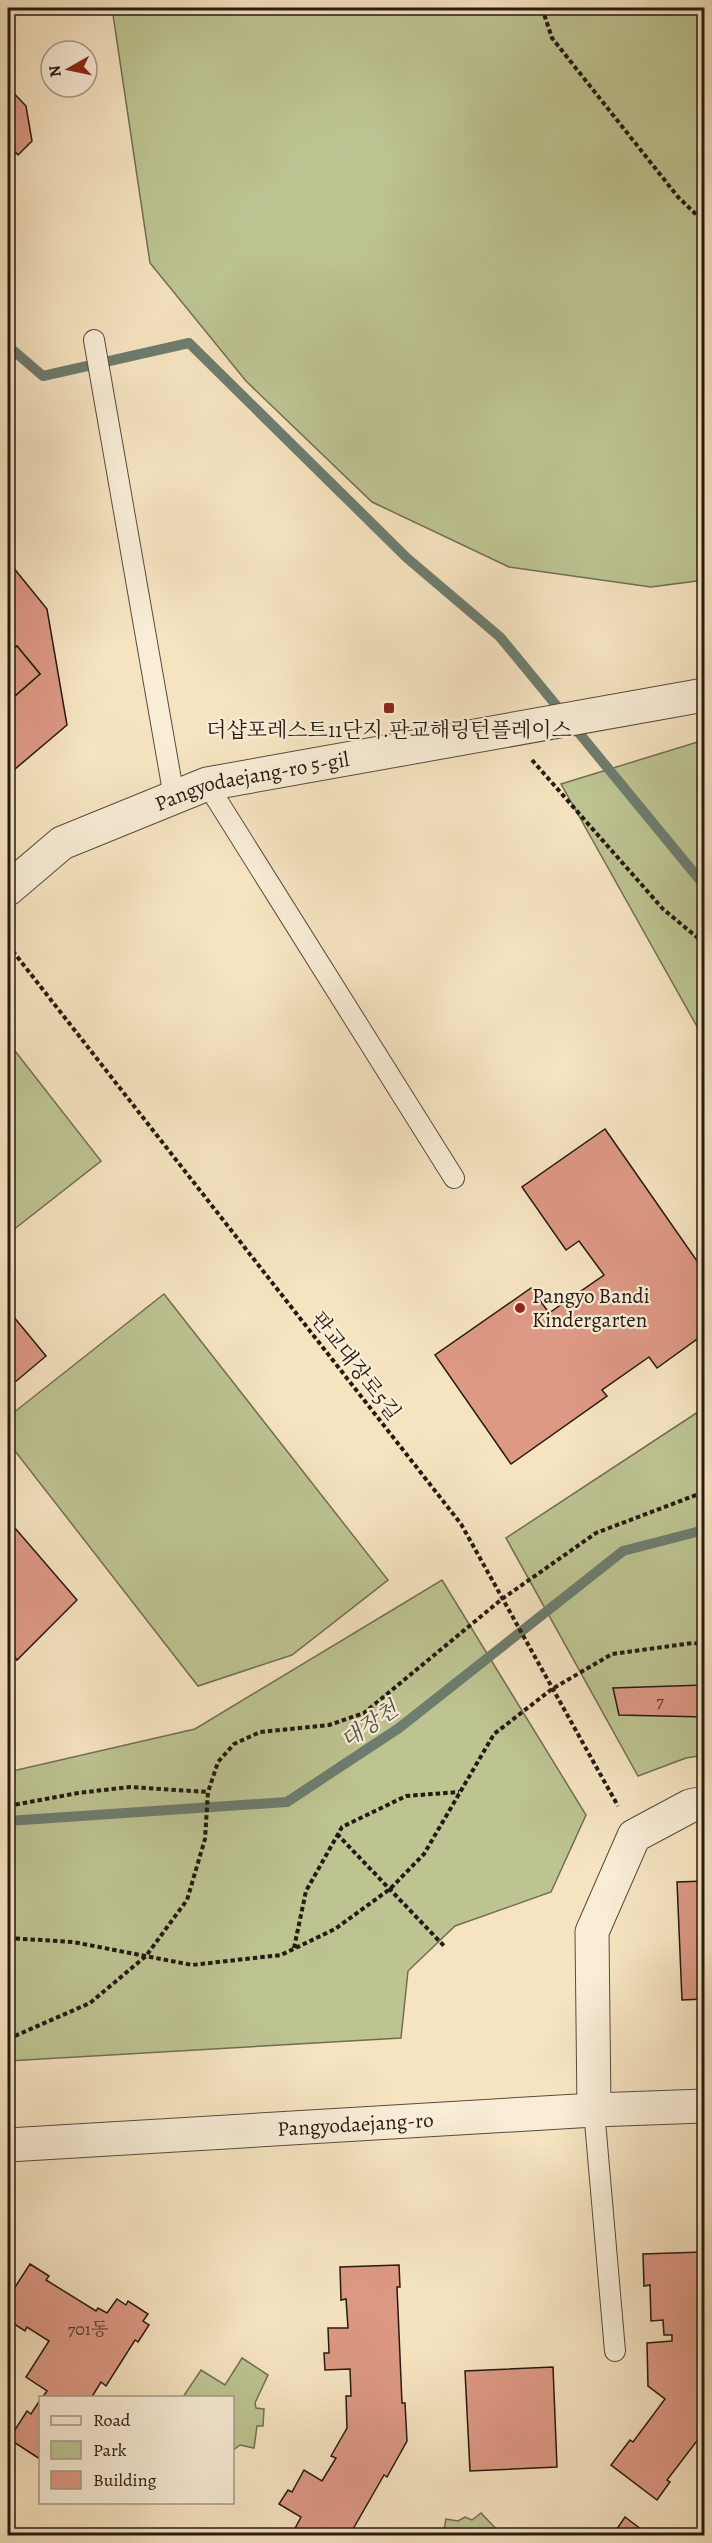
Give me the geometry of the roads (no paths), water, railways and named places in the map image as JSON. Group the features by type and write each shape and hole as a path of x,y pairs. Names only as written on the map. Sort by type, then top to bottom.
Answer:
{"street":[{"name":"Pangyodaejang-ro 5-gil","path":"8,889 62,843 207,784 705,695"},
{"path":"594,2110 592,1932 634,1836 690,1806 705,1803"},
{"name":"Pangyodaejang-ro","path":"8,2145 594,2110 705,2106"}],"lane":[{"path":"94,340 174,797"},
{"path":"207,784 454,1178"},
{"path":"594,2110 615,2351"}],"waterway":[{"path":"8,346 43,376 189,343 407,558 500,637 704,885"},
{"name":"대장천","path":"8,1821 287,1802 399,1728 623,1551 704,1530"}],"place":[{"name":"더샵포레스트11단지.판교해링턴플레이스","path":"389,708"},
{"name":"Pangyo Bandi Kindergarten","path":"520,1308"}]}
